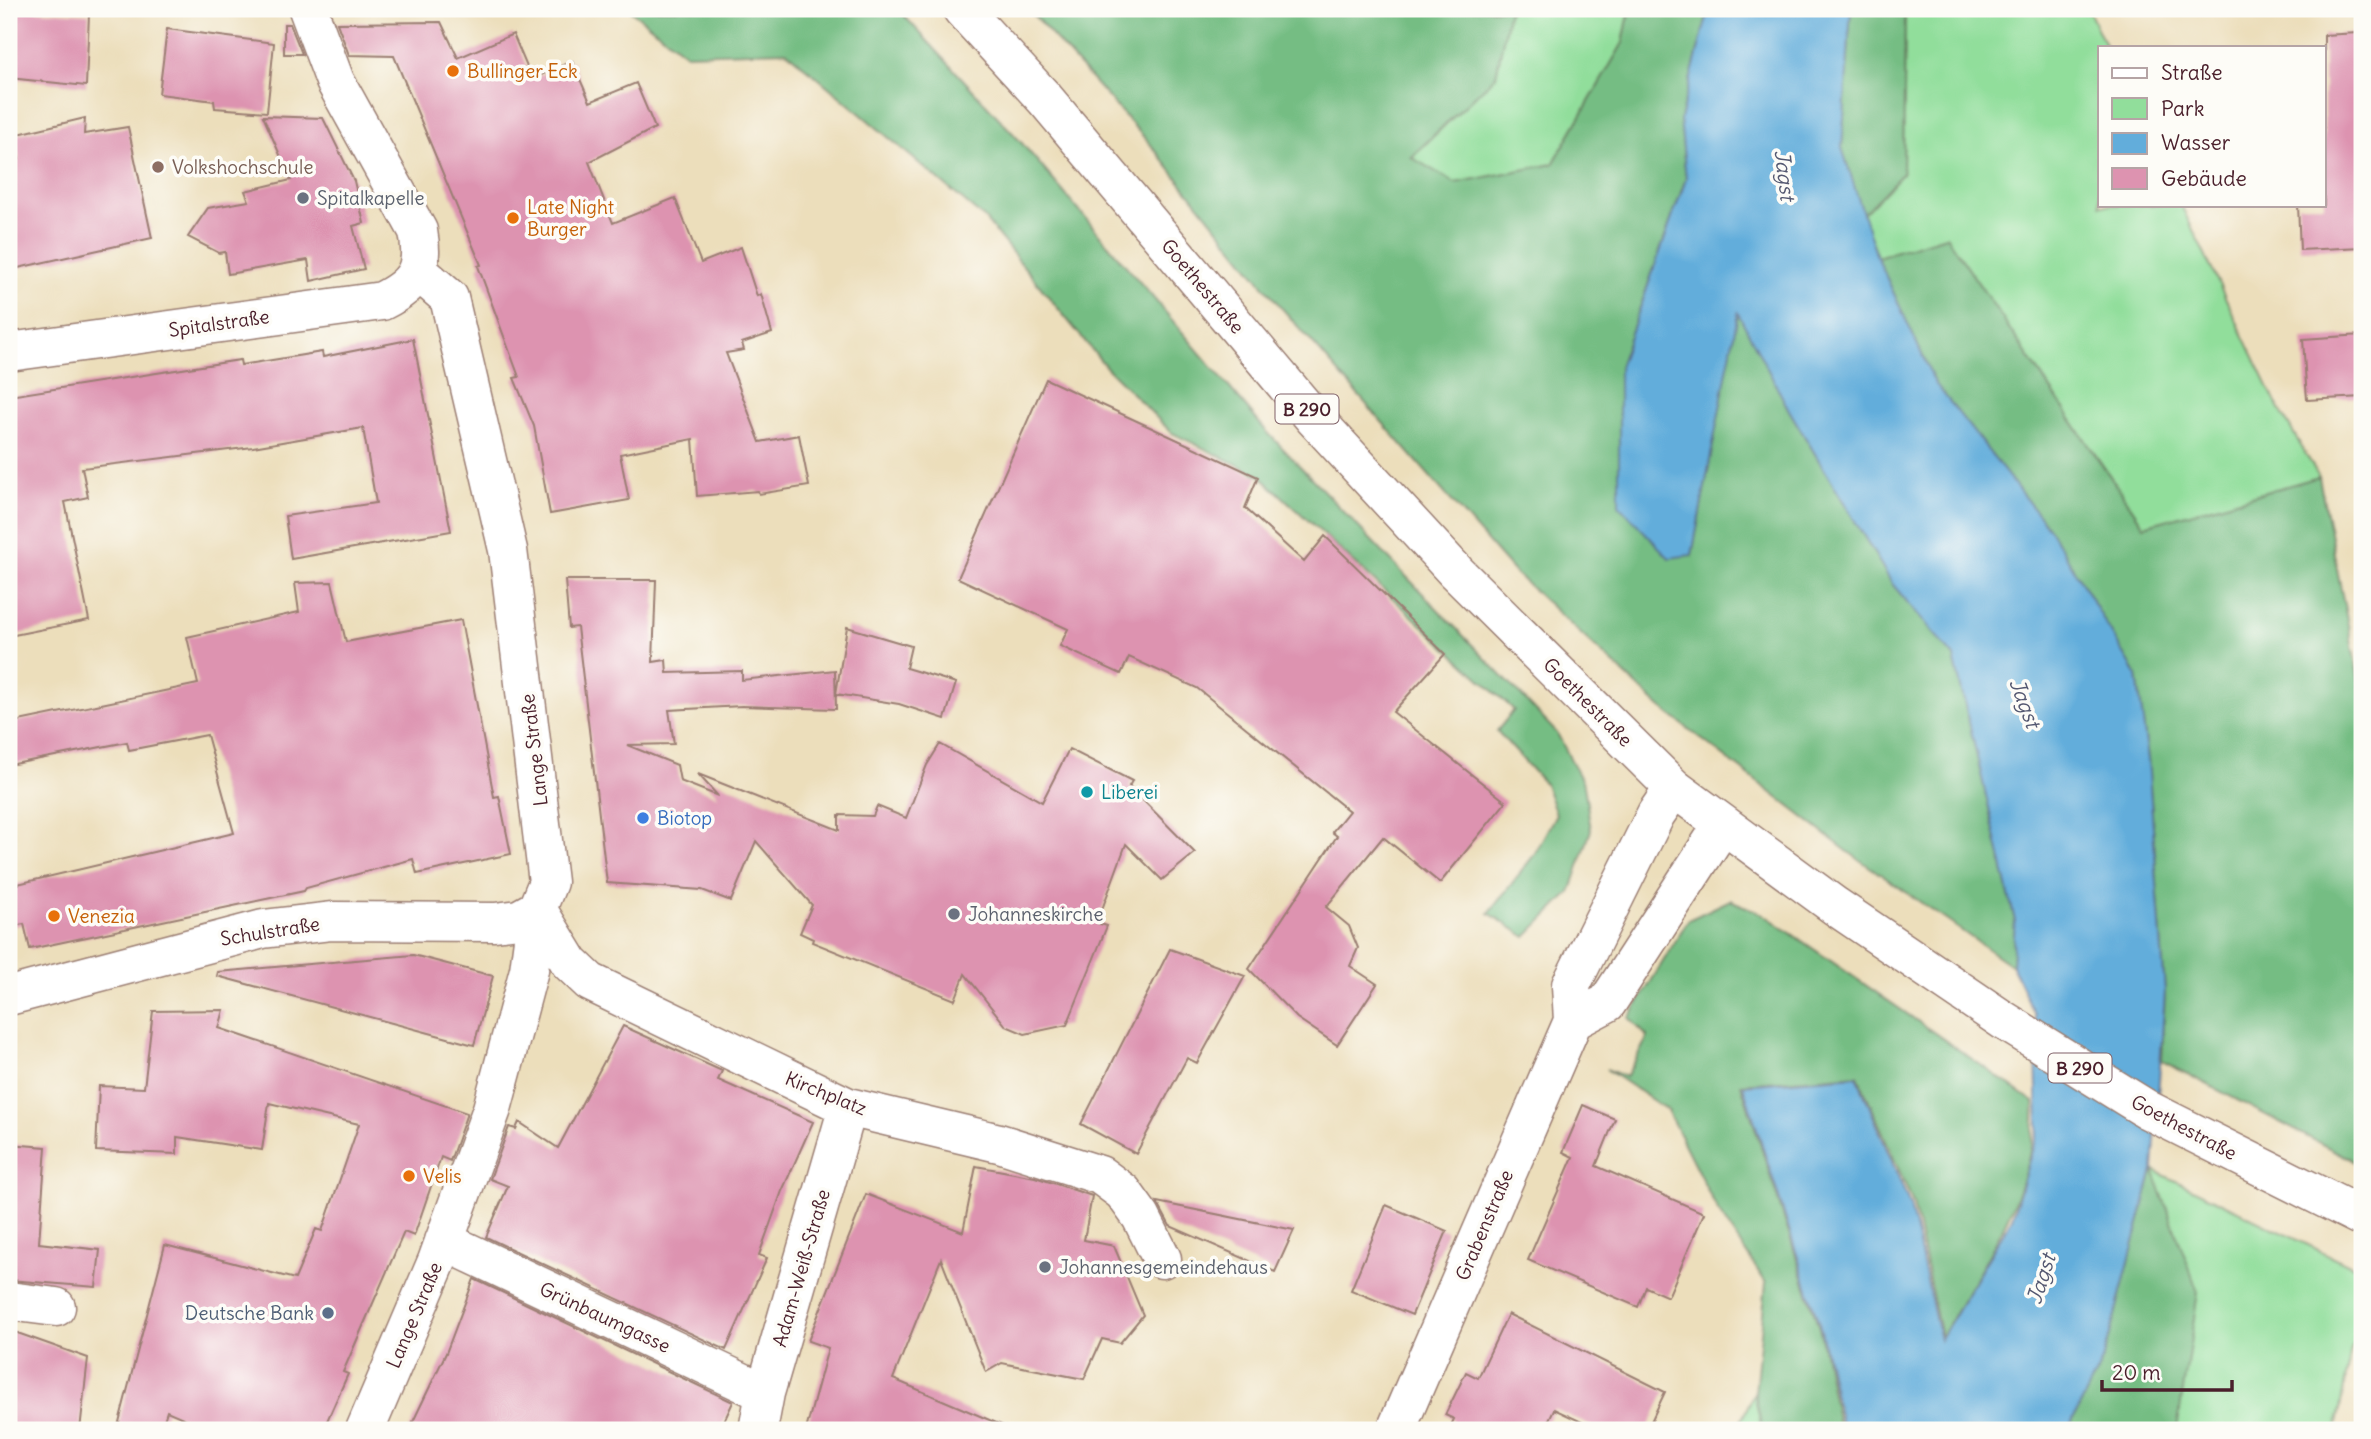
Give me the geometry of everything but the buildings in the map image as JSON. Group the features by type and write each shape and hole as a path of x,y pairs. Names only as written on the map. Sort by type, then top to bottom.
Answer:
{"street":[{"path":"281,9 335,81 418,231 422,253 418,271"},
{"path":"308,9 335,81"},
{"name":"Goethestraße","path":"962,9 1045,99 1331,436 1457,572 1674,788 1722,826 1835,906 2003,1020 2148,1110 2351,1212"},
{"name":"Spitalstraße","path":"9,352 382,301 404,290 418,271"},
{"name":"Lange Straße","path":"365,1430 444,1241 492,1109 529,970 537,909 548,882 508,550 449,298 418,271"},
{"name":"Grabenstraße","path":"1396,1430 1573,1021 1570,985 1656,814 1674,788"},
{"path":"1573,1021 1607,1003 1722,826"},
{"name":"Schulstraße","path":"9,996 263,929 332,921 495,922 519,919 537,909"},
{"name":"Kirchplatz","path":"537,909 570,963 590,982 848,1107 999,1143 1100,1174 1129,1200 1163,1259"},
{"name":"Adam-Weiß-Straße","path":"758,1430 765,1393 848,1107"},
{"name":"Grünbaumgasse","path":"444,1241 765,1393"},
{"path":"9,1301 56,1307"}],"green space":[{"path":"629,9 898,9 1020,141 1268,433 1557,733 1584,785 1591,830 1570,893 1526,937 1489,913 1534,855 1556,814 1545,784 1497,731 1514,710 1259,475 1172,433 1107,368 984,218 786,51 686,54"},
{"path":"1028,9 1509,9 1496,76 1411,157 1455,183 1553,164 1623,43 1630,9 1709,9 1680,119 1686,178 1619,367 1692,555 1738,311 1789,410 1893,585 1954,657 2015,921 2012,966 1847,851 1660,707 1514,572 1280,306 1151,145"},
{"path":"1509,9 1630,9 1623,43 1553,164 1455,183 1411,158 1496,76"},
{"path":"1851,9 1905,9 1903,173 1863,214 1842,148"},
{"path":"1905,9 2088,9 2106,46 2098,46 2098,206 2181,206 2275,401 2319,477 2144,526 1946,236 1877,257 1863,214 1903,173"},
{"path":"1946,236 2144,526 2319,477 2362,696 2362,1165 2162,1061 2165,992 2148,759 2137,676 2051,531 1935,383 1877,257"},
{"path":"1730,900 1763,914 2034,1102 2033,1134 2017,1195 1989,1254 1941,1337 1913,1203 1858,1075 1741,1084 1820,1331 1839,1430 1762,1430 1755,1393 1766,1283 1717,1209 1667,1110 1606,1069 1626,1077 1648,1037 1629,1018 1688,920"},
{"path":"2153,1170 2362,1271 2362,1322 2351,1349 2336,1430 2068,1430 2104,1357"},
{"path":"2153,1170 2198,1292 2177,1430 2068,1430 2104,1357"},
{"path":"1754,1393 1762,1430 1737,1430"}],"water":[{"name":"Jagst","path":"1709,9 1851,9 1842,148 1877,257 1935,383 2051,531 2137,676 2148,759 2165,992 2153,1170 2104,1357 2068,1430 1842,1430 1821,1330 1743,1085 1857,1076 1910,1205 1940,1340 2012,1218 2038,1130 2035,1015 2012,966 2015,921 1954,657 1893,585 1789,410 1738,313 1692,555 1669,558 1619,505 1619,367 1686,179 1680,119"}],"place":[{"name":"Bullinger Eck","path":"453,71"},
{"name":"Volkshochschule","path":"158,167"},
{"name":"Spitalkapelle","path":"303,198"},
{"name":"Late Night Burger","path":"513,218"},
{"name":"Liberei","path":"1087,792"},
{"name":"Biotop","path":"643,818"},
{"name":"Johanneskirche","path":"954,914"},
{"name":"Venezia","path":"54,916"},
{"name":"Velis","path":"409,1176"},
{"name":"Johannesgemeindehaus","path":"1045,1267"},
{"name":"Deutsche Bank","path":"328,1313"}]}
